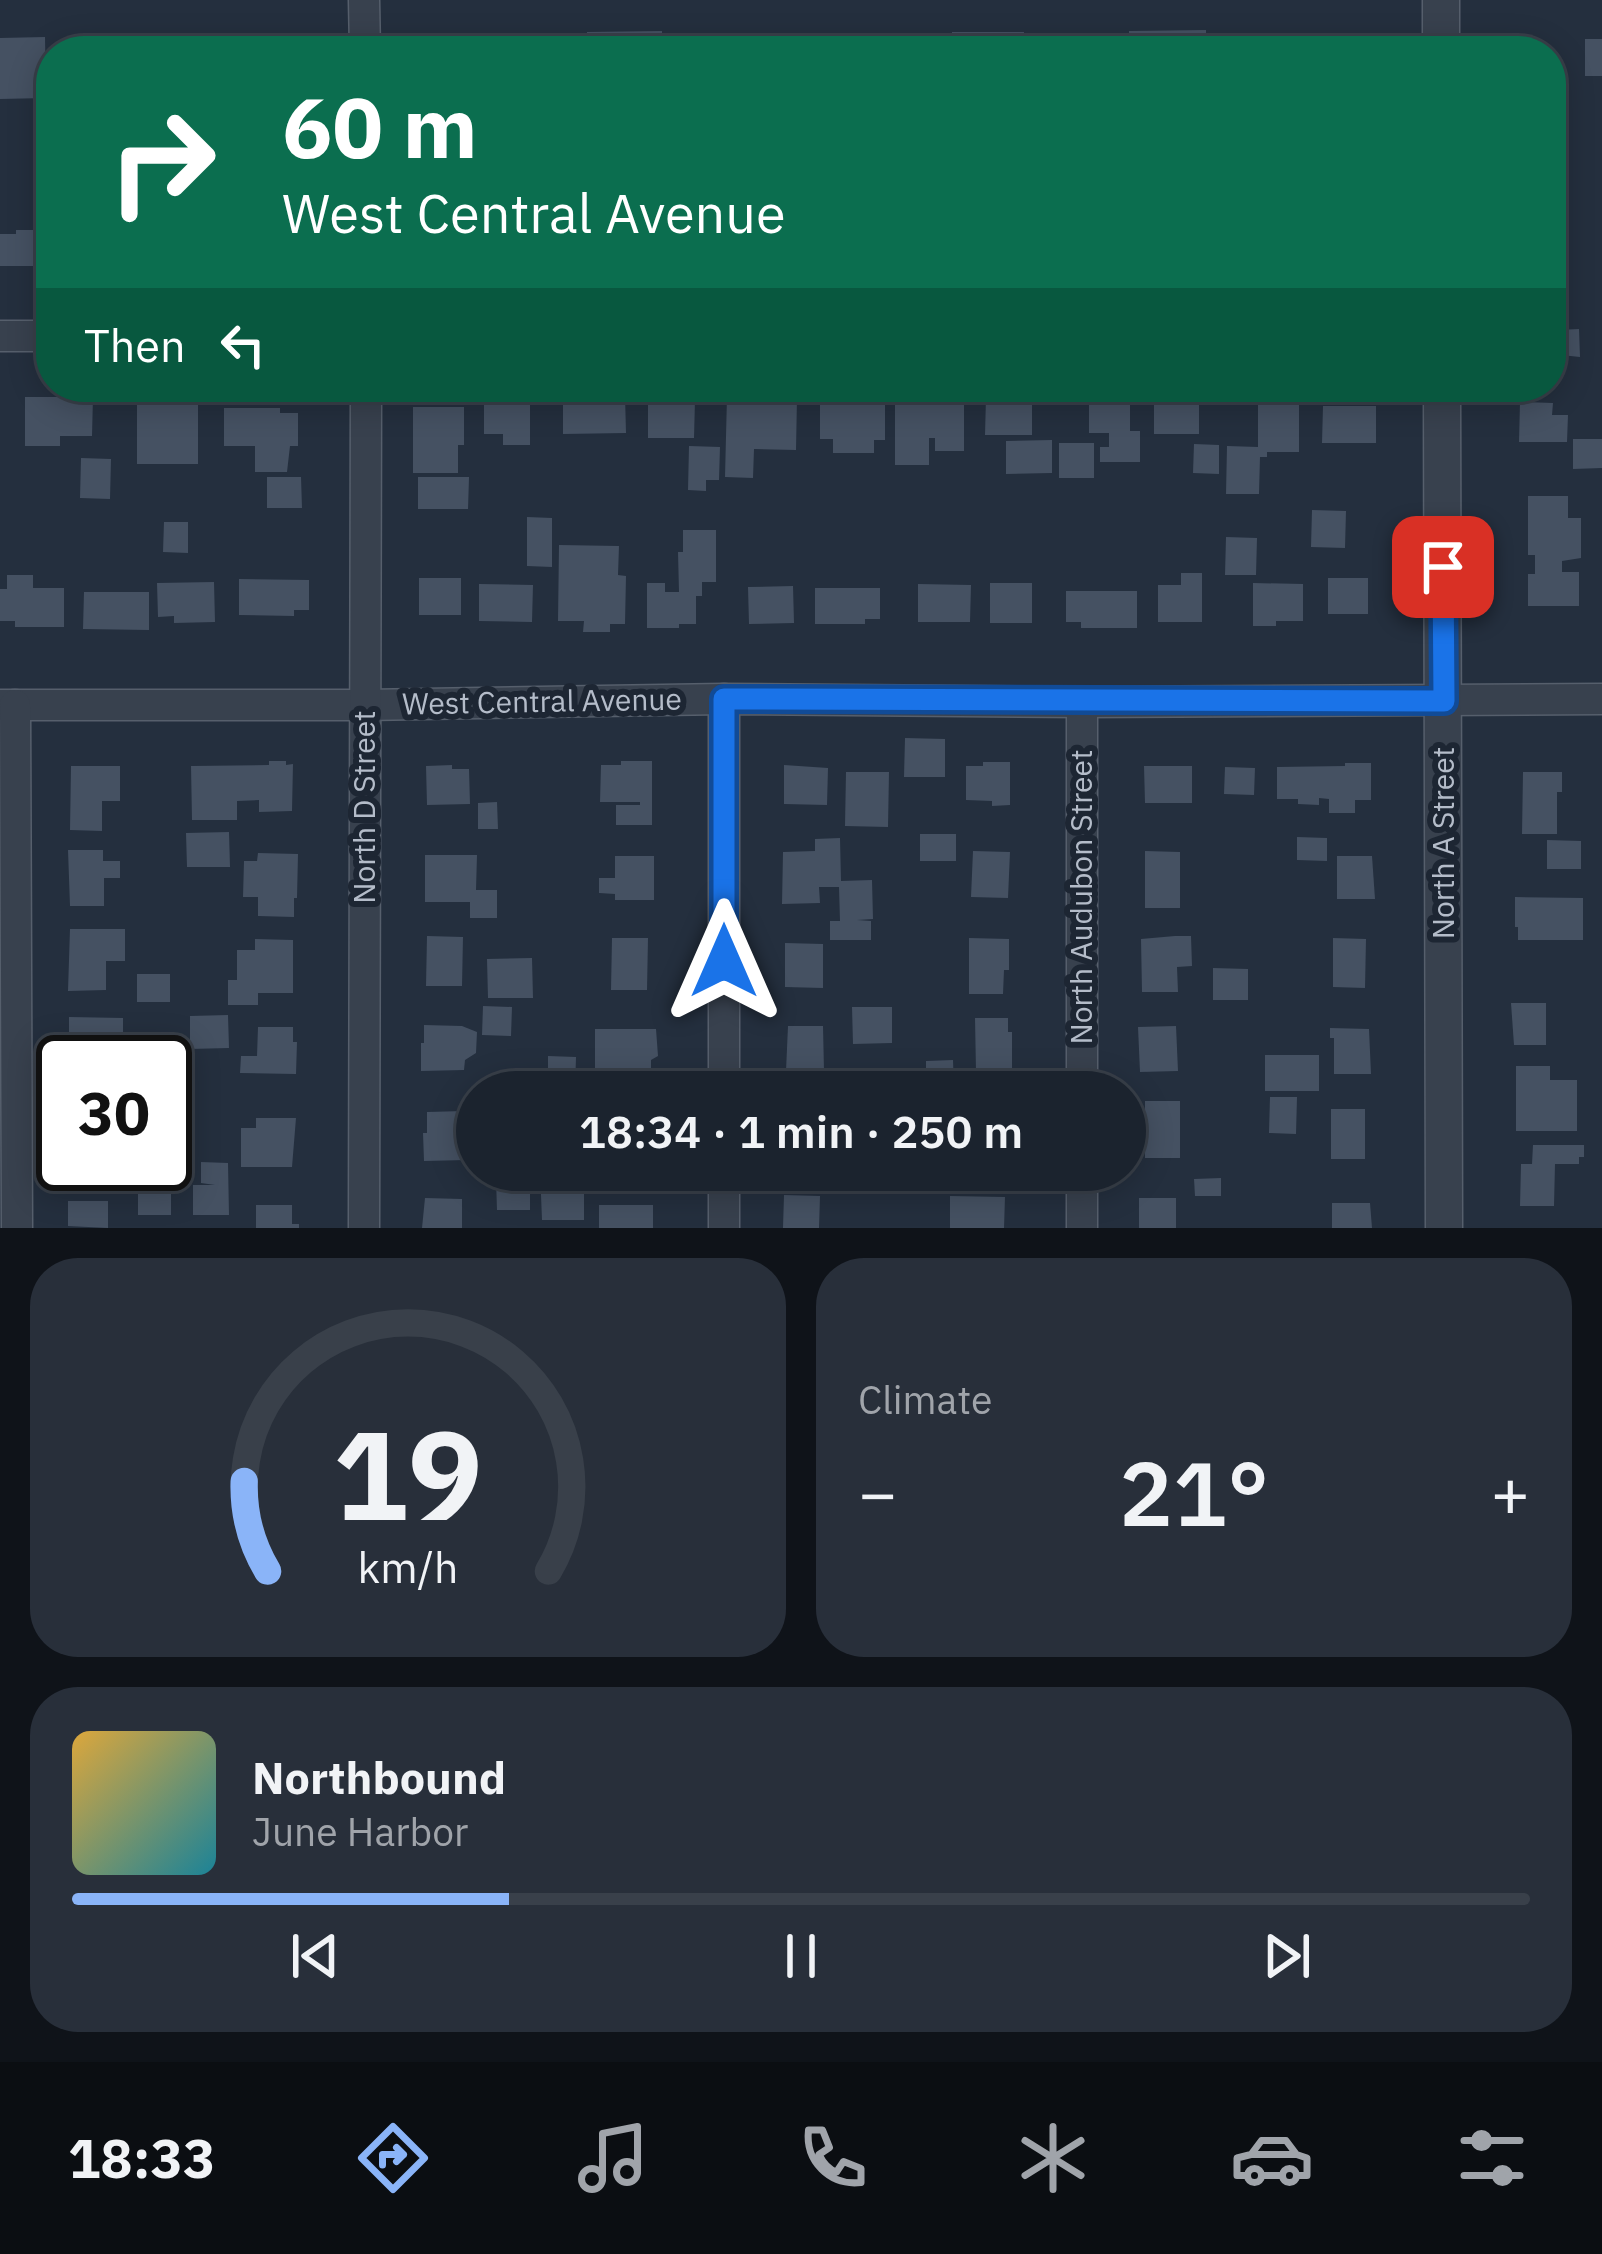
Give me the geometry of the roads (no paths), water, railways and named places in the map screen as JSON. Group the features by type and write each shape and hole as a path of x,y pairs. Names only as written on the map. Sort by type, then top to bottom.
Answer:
{"street":[{"path":"364,0 364,36"},
{"path":"1441,0 1441,36"},
{"path":"0,336 36,336"},
{"name":"North D Street","path":"364,1228 367,402"},
{"name":"North A Street","path":"1442,402 1444,1228"},
{"path":"724,699 724,1071"},
{"name":"West Central Avenue","path":"8,705 1602,699"},
{"name":"North Audubon Street","path":"1082,702 1082,1071"},
{"path":"8,705 17,1228"},
{"path":"724,1191 724,1228"},
{"path":"1082,1191 1082,1228"}]}
